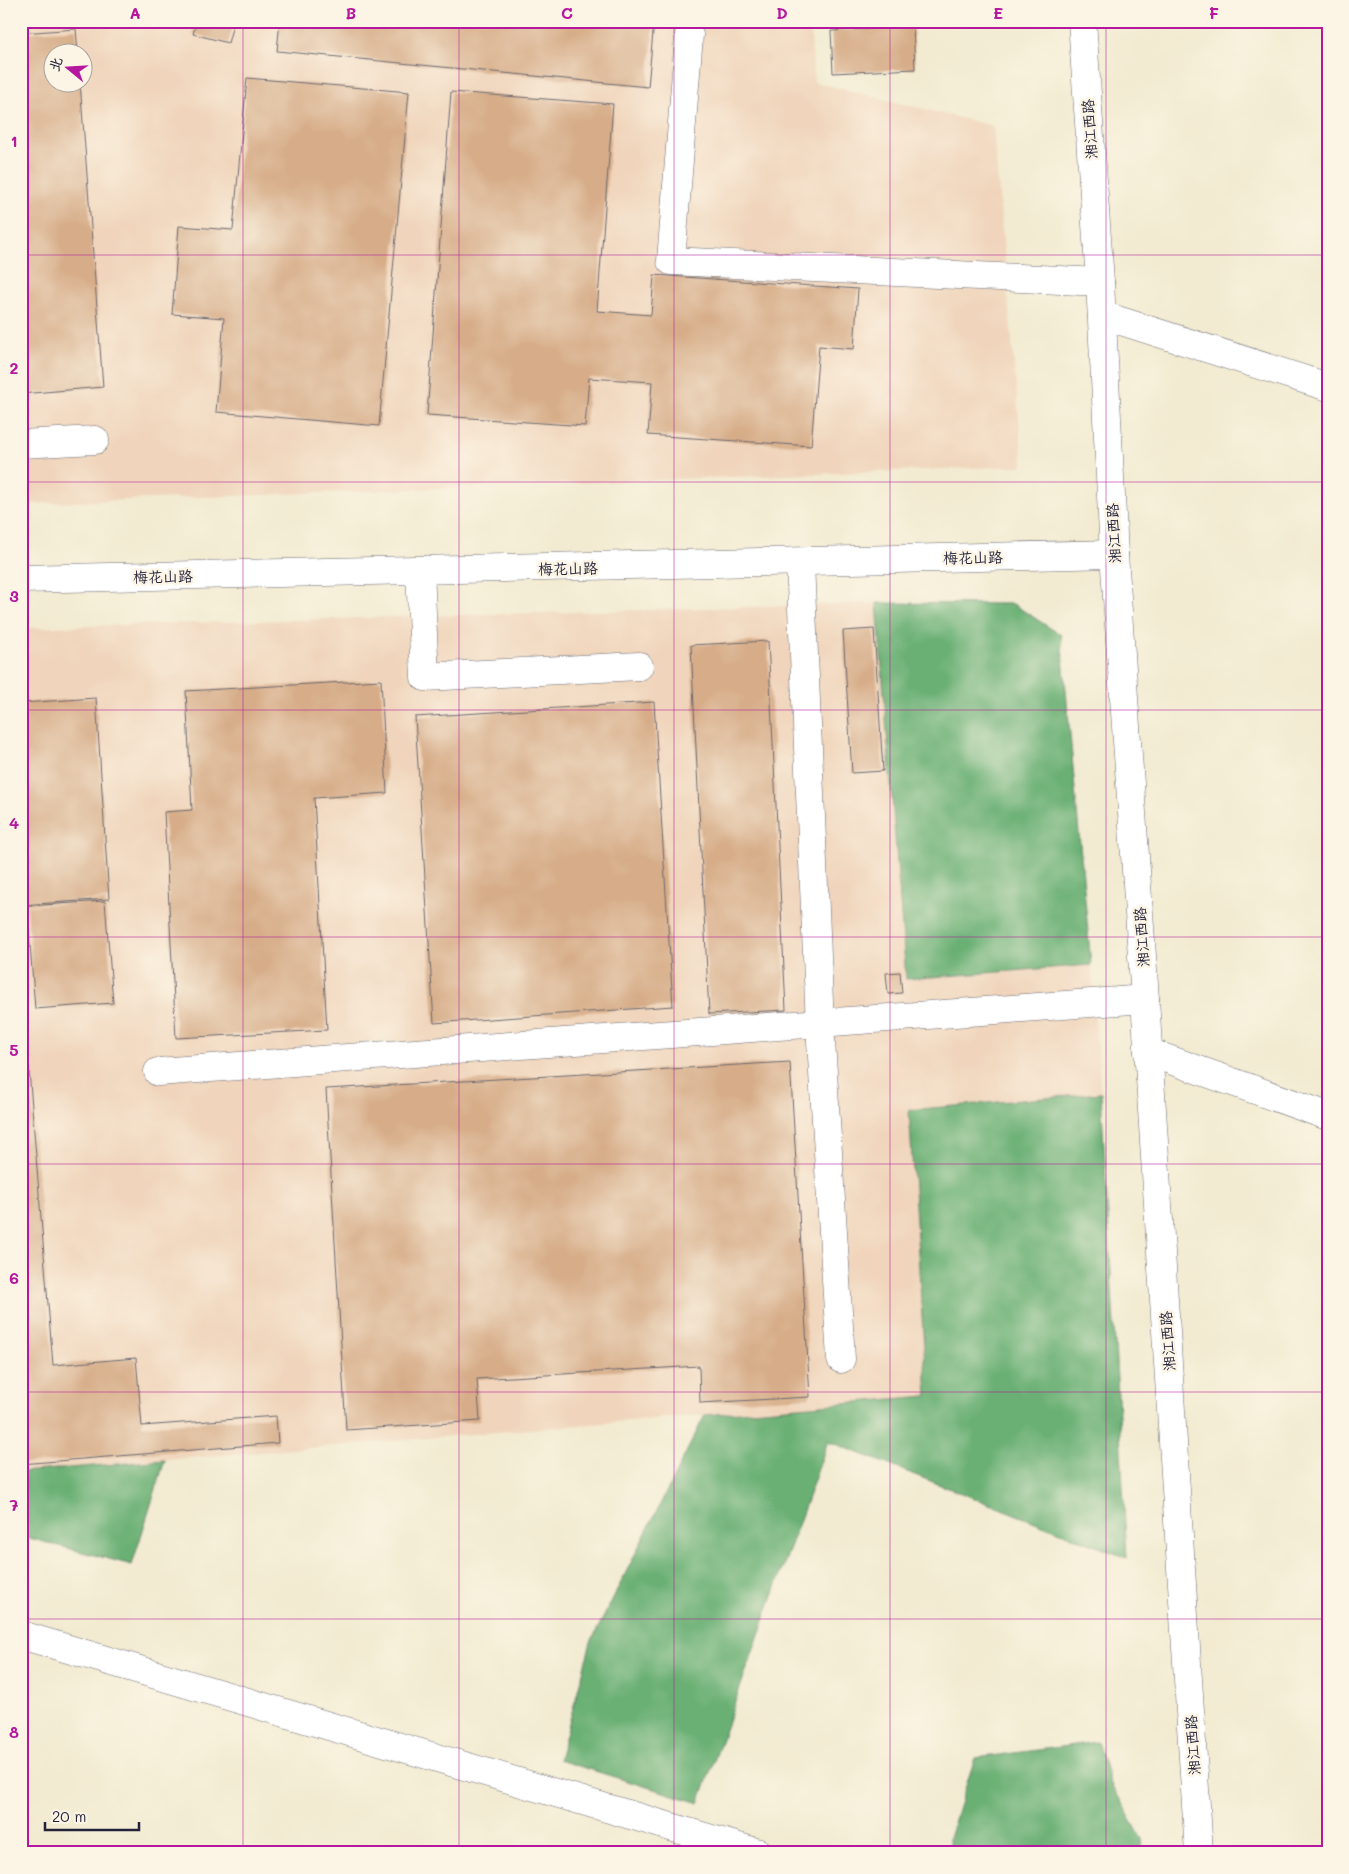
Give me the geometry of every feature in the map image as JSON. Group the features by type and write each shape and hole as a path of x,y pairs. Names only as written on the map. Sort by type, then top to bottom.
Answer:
{"street":[{"name":"湘江西路","path":"1082,21 1102,315 1114,554 1145,999 1199,1853"},
{"path":"689,36 671,261 1100,282"},
{"path":"1102,315 1328,387"},
{"path":"21,444 95,440"},
{"name":"梅花山路","path":"21,579 1114,554"},
{"path":"800,562 820,1025 841,1359"},
{"path":"420,571 425,677 639,666"},
{"path":"158,1072 820,1025 1145,999"},
{"path":"1148,1052 1328,1116"},
{"path":"21,1635 760,1853"}],"shaded area":[{"path":"21,21 810,21 814,82 993,126 1023,466 21,504"},
{"path":"877,603 906,979 1091,965 1101,1093 909,1110 927,1396 21,1472 21,628"}],"green space":[{"path":"877,603 1013,604 1061,635 1091,965 906,979"},
{"path":"1101,1093 1127,1558 828,1441 699,1803 559,1760 591,1642 705,1415 927,1396 909,1110"},
{"path":"165,1460 132,1565 21,1536 21,1472"},
{"path":"1098,1742 1110,1782 1142,1839 1143,1853 950,1853 949,1838 975,1758"}],"building":[{"path":"197,21 234,21 228,43 193,34"},
{"path":"280,21 654,21 648,87 277,51"},
{"path":"913,26 915,69 833,73 831,31"},
{"path":"76,29 77,42 42,42 42,92 81,92 103,387 21,394 21,33"},
{"path":"247,78 409,92 379,426 216,412 224,318 172,314 179,226 233,230"},
{"path":"451,92 613,104 597,311 651,315 654,275 858,289 854,349 819,346 811,446 648,435 652,382 589,378 585,426 427,415"},
{"path":"874,629 883,771 852,773 843,631"},
{"path":"768,641 786,1010 709,1014 691,645"},
{"path":"381,680 387,793 314,798 327,1030 176,1038 164,812 192,810 186,691"},
{"path":"96,698 109,899 21,905 21,703"},
{"path":"654,702 673,1006 434,1023 415,717"},
{"path":"105,901 113,1003 35,1009 27,906"},
{"path":"21,972 53,1365 136,1358 142,1426 276,1416 278,1443 21,1464"},
{"path":"900,972 902,993 888,994 886,973"},
{"path":"790,1062 810,1397 700,1403 699,1366 477,1379 480,1421 346,1430 326,1089"}]}
